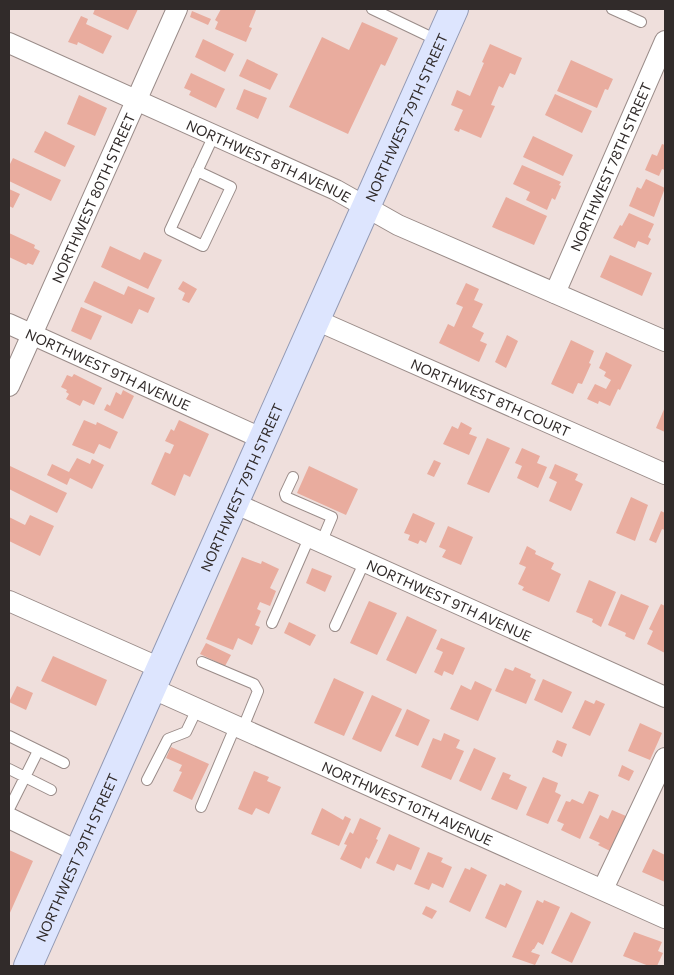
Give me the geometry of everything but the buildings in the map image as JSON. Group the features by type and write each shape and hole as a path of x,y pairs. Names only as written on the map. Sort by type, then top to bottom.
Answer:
{"main road":[{"name":"NORTHWEST 79TH STREET","path":"28,966 454,9"}],"street":[{"name":"NORTHWEST 80TH STREET","path":"9,386 177,9"},
{"name":"NORTHWEST 78TH STREET","path":"554,293 665,41"},
{"name":"NORTHWEST 8TH AVENUE","path":"9,43 336,190 398,225 665,341"},
{"name":"NORTHWEST 8TH COURT","path":"316,320 665,474"},
{"name":"NORTHWEST 9TH AVENUE","path":"9,324 262,439"},
{"name":"NORTHWEST 9TH AVENUE","path":"234,503 665,697"},
{"name":"NORTHWEST 10TH AVENUE","path":"9,601 156,678 197,709 665,918"},
{"path":"603,889 665,758"},
{"path":"9,818 79,852"}],"lane":[{"path":"372,9 440,41"},
{"path":"612,9 641,22"},
{"path":"197,171 231,186 203,246 170,230 197,171 214,135"},
{"path":"272,623 315,540 332,517 286,497 285,494 294,476"},
{"path":"335,626 364,563"},
{"path":"201,807 258,691 254,684 202,662"},
{"path":"148,780 168,739 186,732 197,709"},
{"path":"9,736 64,763"},
{"path":"9,809 38,750"},
{"path":"9,769 51,790"}]}
